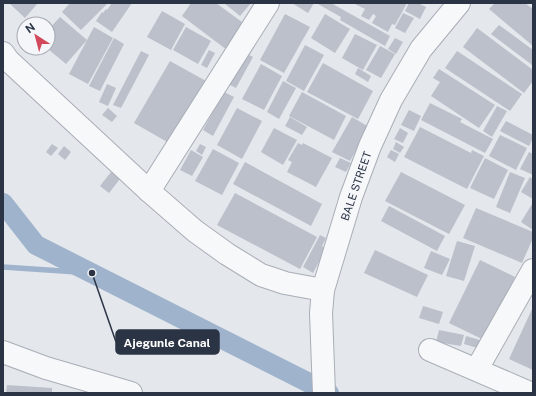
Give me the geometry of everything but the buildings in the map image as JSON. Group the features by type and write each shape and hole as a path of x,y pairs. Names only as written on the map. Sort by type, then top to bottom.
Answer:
{"street":[{"path":"149,191 268,3"},
{"name":"BALE STREET","path":"324,393 321,313 323,290 351,197 370,146 391,100 421,49 459,3"},
{"path":"3,53 8,60 194,231 226,254 261,275 285,283 323,290"},
{"path":"477,369 533,270"},
{"path":"430,350 530,393"},
{"path":"3,352 93,387 131,393"}],"waterway":[{"path":"3,203 36,245 329,393"},
{"path":"3,267 92,273"}],"place":[{"name":"Ajegunle Canal","path":"92,273"}]}
